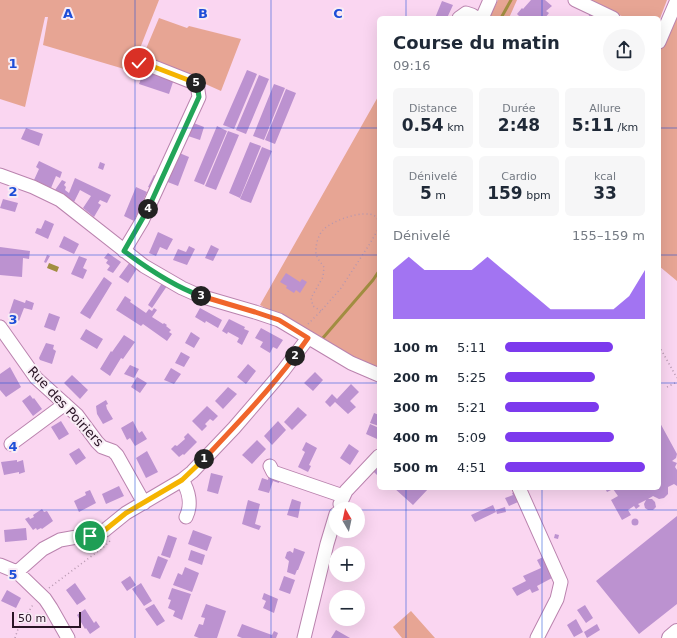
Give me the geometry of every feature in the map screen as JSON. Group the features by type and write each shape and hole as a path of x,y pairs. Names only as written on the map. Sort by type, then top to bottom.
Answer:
{"main road":[{"path":"670,638 677,632"}],"street":[{"path":"483,16 490,0"},
{"path":"575,0 609,16"},
{"path":"661,36 677,0"},
{"path":"462,16 466,13 474,16"},
{"path":"124,251 142,222 199,97 197,84 149,65 139,63"},
{"path":"0,175 33,187 60,200 144,266 182,288 200,296 279,320 350,363 377,374"},
{"name":"Rue des Poiriers","path":"0,327 33,375 77,415 102,447 113,451 117,455 144,503"},
{"path":"18,572 42,549 60,540 99,533 105,530 126,513 182,480 192,472 234,428 283,371 304,335"},
{"path":"11,444 65,404"},
{"path":"341,502 346,491 377,458"},
{"path":"270,466 273,472 343,496"},
{"path":"182,480 187,490 190,505 186,517"},
{"path":"520,490 562,582 557,599 537,638"},
{"path":"304,638 329,537"},
{"path":"0,565 18,572 45,599 52,608 68,638"}],"path":[{"path":"321,311 313,306 311,298 323,276 324,267 316,255 317,245 322,230 336,222 360,214 373,215 377,218"},
{"path":"304,335 340,288 370,245 377,232"},
{"path":"661,350 677,378"},
{"path":"667,387 677,382"},
{"path":"47,589 105,546"},
{"path":"15,638 18,629 35,602"}],"shaded area":[{"path":"0,0 159,0 131,71 43,45 48,17 45,17 25,107 0,99"},
{"path":"498,0 517,0 510,16 490,16"},
{"path":"587,0 667,0 661,16 622,16"},
{"path":"677,15 677,281 661,268 661,48"},
{"path":"159,18 187,28 189,26 241,39 221,91 143,56"},
{"path":"377,99 377,370 260,305"},
{"path":"49,263 59,267 57,272 47,268"},
{"path":"411,611 435,638 402,638 393,627"}],"building":[{"path":"531,0 545,0 552,6 546,11 549,13 547,16 519,16 517,14 522,8 523,9"},
{"path":"442,1 453,5 448,16 436,16"},
{"path":"145,69 174,79 169,94 139,84"},
{"path":"247,70 257,74 234,129 223,125"},
{"path":"259,75 269,79 246,134 236,130"},
{"path":"274,84 285,88 264,140 253,136"},
{"path":"286,89 296,93 275,144 265,140"},
{"path":"191,122 204,127 200,140 185,135"},
{"path":"217,126 227,131 204,185 194,181"},
{"path":"26,128 43,134 39,146 21,139"},
{"path":"228,131 239,135 216,190 205,186"},
{"path":"250,142 261,146 240,198 229,193"},
{"path":"262,147 272,151 251,203 240,199"},
{"path":"177,152 189,157 178,186 165,181"},
{"path":"39,161 62,172 60,178 56,176 51,188 34,180 39,169 36,167"},
{"path":"100,162 105,164 103,170 98,168"},
{"path":"154,175 160,178 155,190 148,187"},
{"path":"75,178 111,195 107,203 100,200 98,203 101,205 94,217 83,208 91,196 80,190 74,202 55,190 62,180 66,182 64,185 66,187 65,190 69,193"},
{"path":"136,187 147,192 134,221 124,216"},
{"path":"3,199 18,203 15,212 0,208"},
{"path":"45,220 54,224 48,239 35,233 37,228 41,229"},
{"path":"158,232 173,239 167,250 160,247 156,256 149,253"},
{"path":"64,236 79,244 74,254 59,247"},
{"path":"211,245 219,249 213,261 205,258"},
{"path":"189,246 195,249 187,265 173,260 178,249 186,252"},
{"path":"0,247 30,251 29,259 23,258 22,277 0,275"},
{"path":"108,253 121,262 113,273 107,270 110,266 106,263 108,260 104,258"},
{"path":"47,255 50,256 46,263 44,262"},
{"path":"79,256 87,259 83,268 87,270 83,279 71,274"},
{"path":"130,262 138,267 128,283 119,277"},
{"path":"286,273 300,282 302,279 307,282 300,293 296,290 294,293 280,282"},
{"path":"104,277 112,283 90,319 80,313"},
{"path":"162,283 167,286 152,308 148,305"},
{"path":"125,296 131,300 130,302 146,313 149,309 152,311 154,308 157,310 152,317 167,325 166,326 171,330 169,332 172,334 167,341 143,324 141,326 116,310"},
{"path":"14,299 25,303 26,300 34,303 32,310 24,308 19,321 8,317"},
{"path":"200,308 222,320 218,328 195,317"},
{"path":"49,313 60,317 55,331 44,327"},
{"path":"229,319 245,327 244,329 249,331 242,345 237,342 239,338 228,332 227,334 222,331"},
{"path":"261,328 283,340 277,349 273,347 270,353 260,347 263,342 255,338"},
{"path":"86,329 103,339 97,349 80,339"},
{"path":"191,332 200,338 194,348 185,343"},
{"path":"124,335 135,342 123,359 121,358 110,376 100,369 111,351 112,352"},
{"path":"46,343 54,345 53,349 56,351 52,364 40,360 39,358"},
{"path":"181,352 190,357 184,367 175,363"},
{"path":"248,364 256,371 246,384 237,377"},
{"path":"130,365 139,369 134,378 124,374"},
{"path":"10,367 21,387 6,397 0,390 0,374"},
{"path":"171,368 181,374 174,384 164,380"},
{"path":"315,372 323,380 313,391 304,383"},
{"path":"72,375 88,390 80,399 64,383"},
{"path":"137,377 147,383 140,393 131,387"},
{"path":"351,384 359,392 350,401 356,407 348,414 335,402 330,407 325,402 332,394 337,399"},
{"path":"228,387 237,394 223,409 215,401"},
{"path":"30,395 42,409 33,416 22,401"},
{"path":"106,400 108,404 106,405 107,409 113,419 103,424 97,414 96,406"},
{"path":"207,406 218,416 213,421 210,419 205,424 207,426 202,431 192,421"},
{"path":"298,407 307,415 292,430 284,422"},
{"path":"374,413 377,414 377,425 370,423"},
{"path":"61,421 69,434 59,440 51,427"},
{"path":"133,421 139,433 142,431 147,439 135,446 130,438 127,440 121,428"},
{"path":"278,421 286,430 272,445 264,436"},
{"path":"370,424 377,427 377,439 366,434"},
{"path":"661,425 677,454 676,458 672,461 677,463 675,467 677,470 677,486 674,484 668,487 668,494 664,498 659,499 653,496 648,499 652,499 655,502 656,507 653,510 648,510 645,508 644,504 646,500 638,504 640,506 636,509 634,506 628,510 631,515 622,520 611,500 618,496 614,490 661,490"},
{"path":"188,433 197,442 184,455 183,454 179,457 171,449 185,439 184,437"},
{"path":"257,440 266,449 252,464 242,455"},
{"path":"306,442 317,448 309,465 311,466 308,472 298,467 305,452 302,450"},
{"path":"349,444 359,451 350,465 340,458"},
{"path":"79,448 86,458 76,465 69,454"},
{"path":"147,451 158,472 146,478 136,458"},
{"path":"17,460 17,462 23,460 25,472 4,475 1,462"},
{"path":"377,468 377,475 373,471"},
{"path":"211,473 223,476 218,494 207,491"},
{"path":"269,475 280,478 279,483 273,481 269,493 258,490 262,478 268,480"},
{"path":"119,486 124,496 106,504 102,494"},
{"path":"90,490 96,503 79,512 74,501 86,495 85,492"},
{"path":"396,490 427,490 413,505"},
{"path":"514,492 518,502 509,506 505,498 513,495 512,493"},
{"path":"292,499 301,502 298,518 287,515"},
{"path":"248,500 260,504 255,524 261,526 259,530 242,524"},
{"path":"493,505 496,512 475,522 471,515"},
{"path":"505,507 506,512 497,514 496,510"},
{"path":"42,509 44,512 47,511 53,521 42,529 37,530 36,528 33,530 25,519 34,517 33,515"},
{"path":"677,516 677,604 639,634 596,581"},
{"path":"635,519 638,522 635,525 632,522"},
{"path":"26,528 27,540 5,542 4,530"},
{"path":"193,530 212,537 207,551 188,544"},
{"path":"555,534 559,535 558,539 554,538"},
{"path":"168,535 177,538 170,558 161,555"},
{"path":"294,548 305,552 295,575 287,572 289,561 285,558 287,552 290,551 293,553"},
{"path":"191,550 205,555 202,565 188,560"},
{"path":"158,556 168,560 160,579 151,576"},
{"path":"543,557 552,578 537,586 539,590 532,593 530,589 517,596 512,588 526,581 523,576 541,568 537,560"},
{"path":"185,567 199,573 192,592 173,585 178,573 182,575"},
{"path":"130,576 136,585 127,591 121,582"},
{"path":"284,576 295,580 290,594 279,590"},
{"path":"75,583 86,599 77,605 66,590"},
{"path":"141,583 152,601 144,606 132,589"},
{"path":"172,588 191,594 182,620 173,616 175,611 168,608 171,600 168,599"},
{"path":"7,590 21,598 16,608 1,601"},
{"path":"264,593 278,599 274,613 263,608 266,601 262,599"},
{"path":"154,604 165,621 157,626 145,609"},
{"path":"206,604 226,611 217,638 199,638 194,636 199,624 203,625 205,618 201,617"},
{"path":"585,605 593,618 586,623 577,610"},
{"path":"85,609 94,623 96,621 100,627 90,634 86,628 85,629 77,615"},
{"path":"576,619 583,632 574,637 567,625"},
{"path":"242,624 272,635 274,631 278,633 276,638 242,638 237,636"},
{"path":"597,624 600,630 587,638 584,632"},
{"path":"336,630 350,638 331,638"}],"waterway":[{"path":"502,16 511,0"},
{"path":"322,339 377,274"}],"route":[{"path":"90,536 105,530 126,513 182,480 192,472 234,428 283,371 308,338 279,320 200,296 182,288 144,266 124,251 142,222 199,97 197,84 149,65 139,63"}]}
